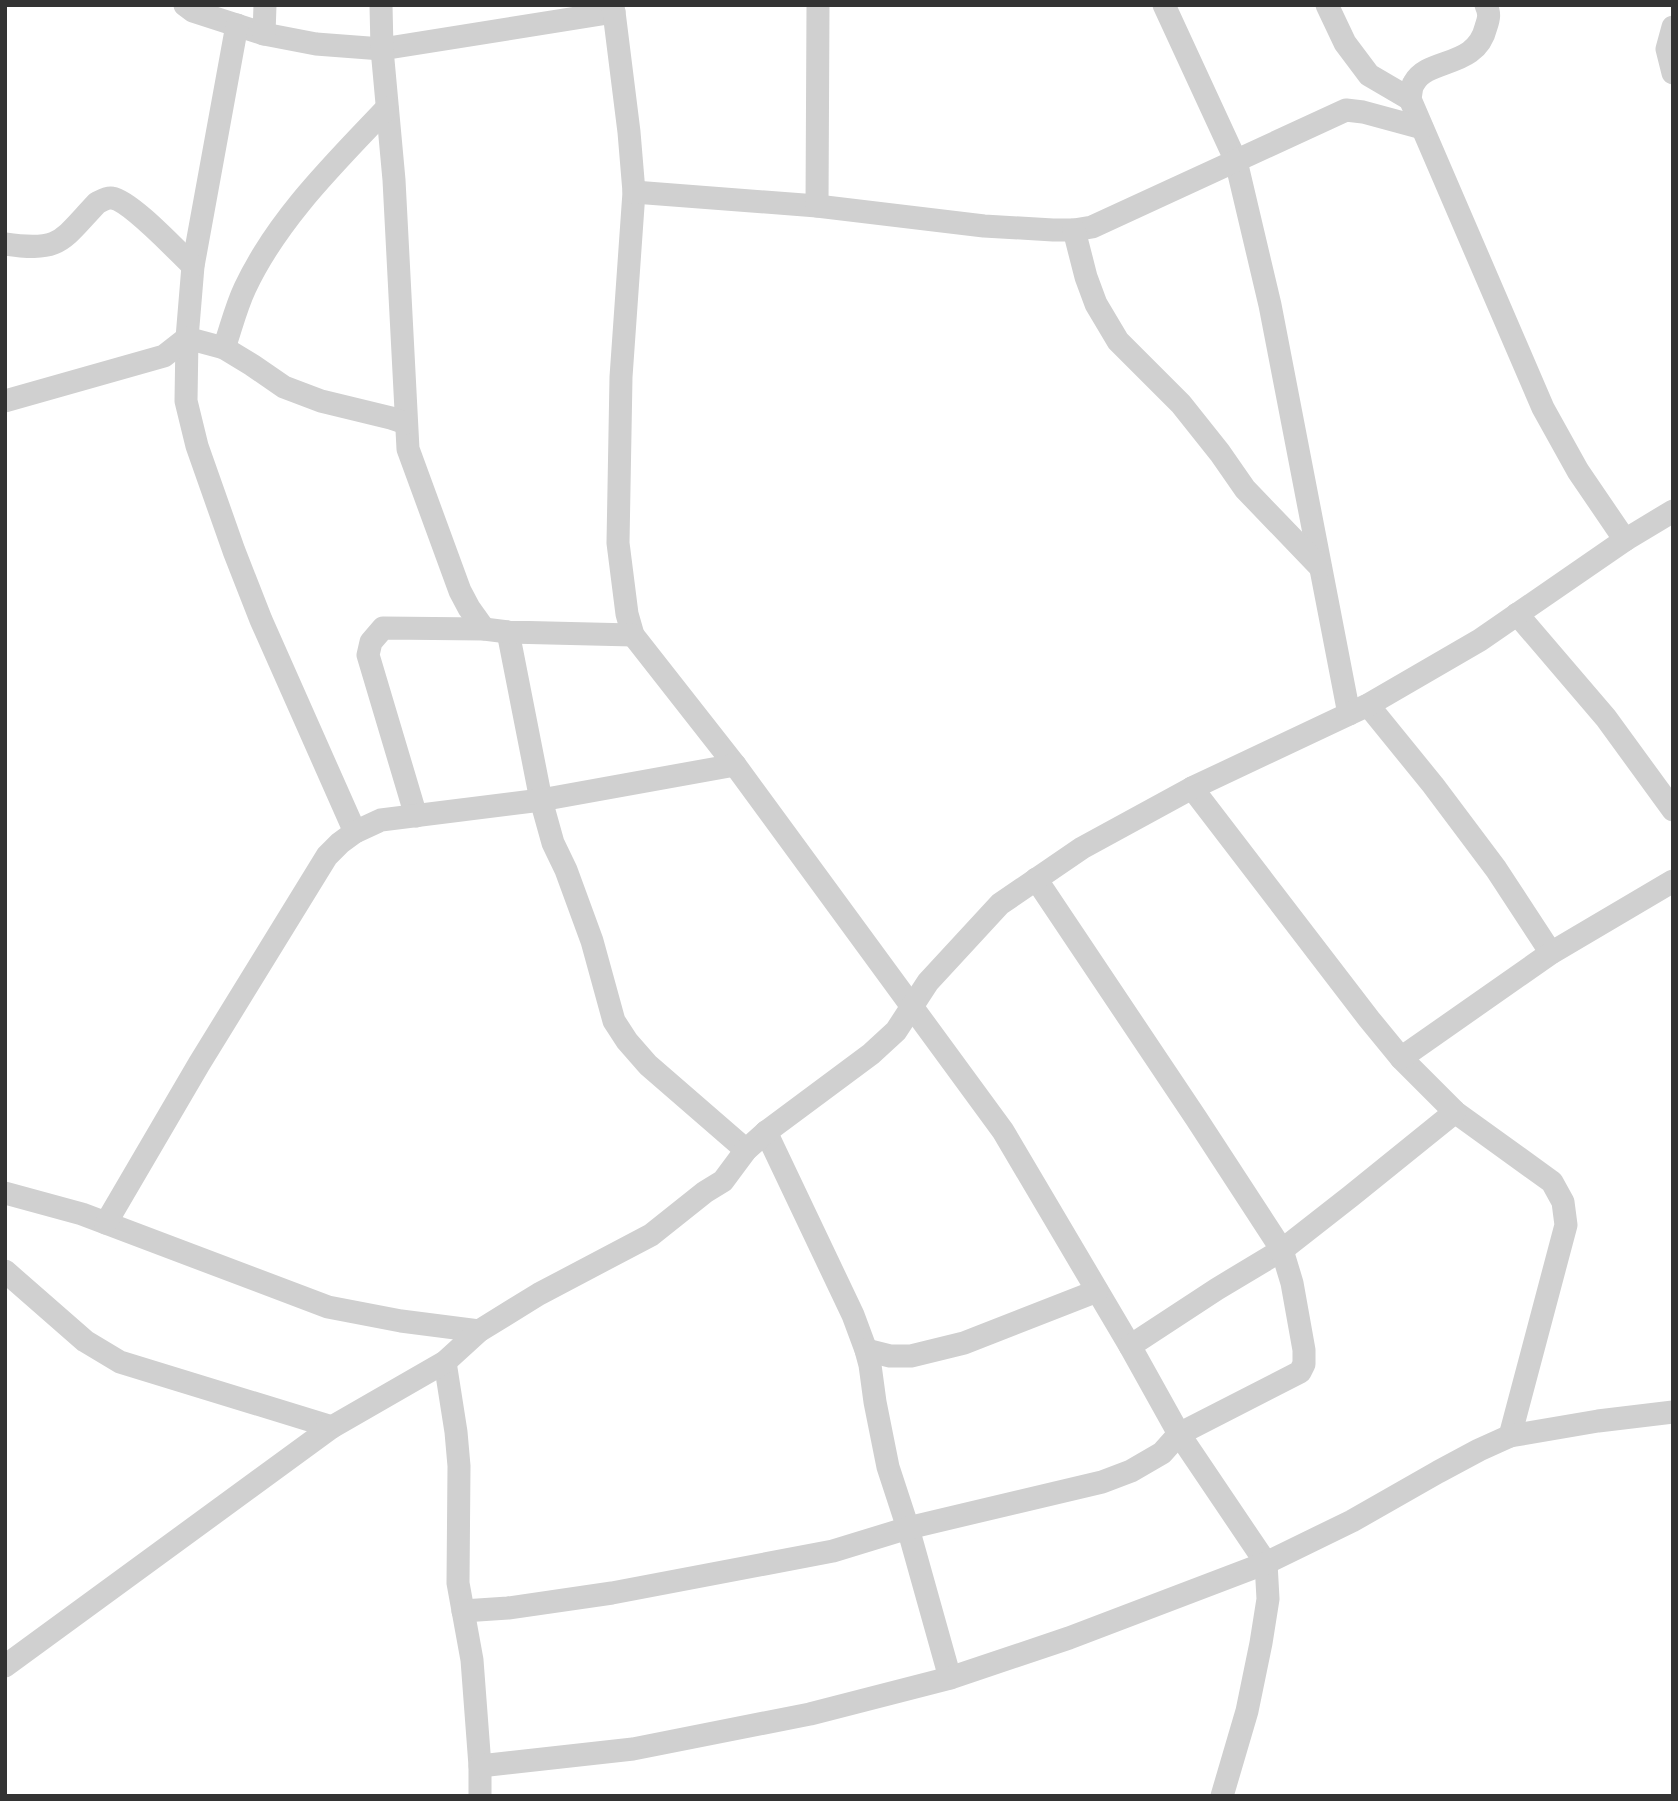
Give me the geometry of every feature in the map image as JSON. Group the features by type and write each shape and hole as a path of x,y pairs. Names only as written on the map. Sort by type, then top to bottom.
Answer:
{"street":[{"path":"185,5 193,11 264,34 316,44 382,49 613,8 634,192 621,377 618,543 627,614 633,635 735,765 1003,1131 1179,1434 1266,1563 1268,1599 1261,1643 1247,1711 1222,1796"},
{"path":"264,34 265,5"},
{"path":"381,5 382,49 394,180 408,449 460,591 484,629"},
{"path":"817,206 818,5"},
{"path":"1164,5 1236,160 1270,305 1320,567 1358,709 1433,785 1496,870 1550,953"},
{"path":"1327,5 1345,43 1369,75 1410,99"},
{"path":"1486,5 1490,14 1483,38 1465,56 1424,72 1413,83 1410,99 1543,408 1578,471 1625,540"},
{"path":"237,25 193,266 187,338 186,401 197,446 261,620 355,832"},
{"path":"1673,27 1667,49 1673,73"},
{"path":"224,348 245,289 273,239 316,184 387,108"},
{"path":"634,192 817,206 984,226 1074,230 1092,227 1346,110 1422,128"},
{"path":"5,244 45,247 60,242 97,203 112,198 129,205 193,266"},
{"path":"1074,230 1096,304 1118,341 1181,404 1245,489 1320,567"},
{"path":"187,338 224,348 284,387 321,401 406,423"},
{"path":"5,401 164,356 187,338"},
{"path":"5,1665 332,1427 445,1362 479,1331 539,1294 651,1235 723,1181 746,1150 766,1132 871,1054 896,1031 929,982 1000,904 1036,879 1082,848 1192,788 1358,709 1480,640 1625,540 1673,511"},
{"path":"1517,614 1606,718 1673,810"},
{"path":"416,816 368,655 371,642 383,628 633,635"},
{"path":"508,632 541,800 553,843 592,941 614,1021 648,1065 746,1150"},
{"path":"106,1223 199,1064 327,856 355,832 381,820 541,800 735,765"},
{"path":"1192,788 1401,1058 1455,1112 1552,1182 1563,1202 1566,1225 1510,1436"},
{"path":"463,1611 519,1607 612,1593 833,1551 908,1528 1102,1482 1131,1471 1162,1452 1179,1434 1300,1372 1304,1364 1304,1350 1300,1319 1282,1250 1036,879"},
{"path":"1401,1058 1550,953 1673,881"},
{"path":"1130,1346 1282,1250 1455,1112"},
{"path":"766,1132 853,1315 866,1350 888,1467 950,1678"},
{"path":"5,1194 82,1214 328,1307 401,1321 479,1331"},
{"path":"5,1271 85,1341 120,1362 332,1427"},
{"path":"866,1350 890,1356 911,1356 964,1343 1097,1291"},
{"path":"445,1362 459,1466 458,1583 472,1660 481,1766 480,1796"},
{"path":"481,1766 633,1749 810,1714 950,1678 1069,1638 1266,1563 1352,1521 1438,1472 1510,1436 1673,1412"}]}
